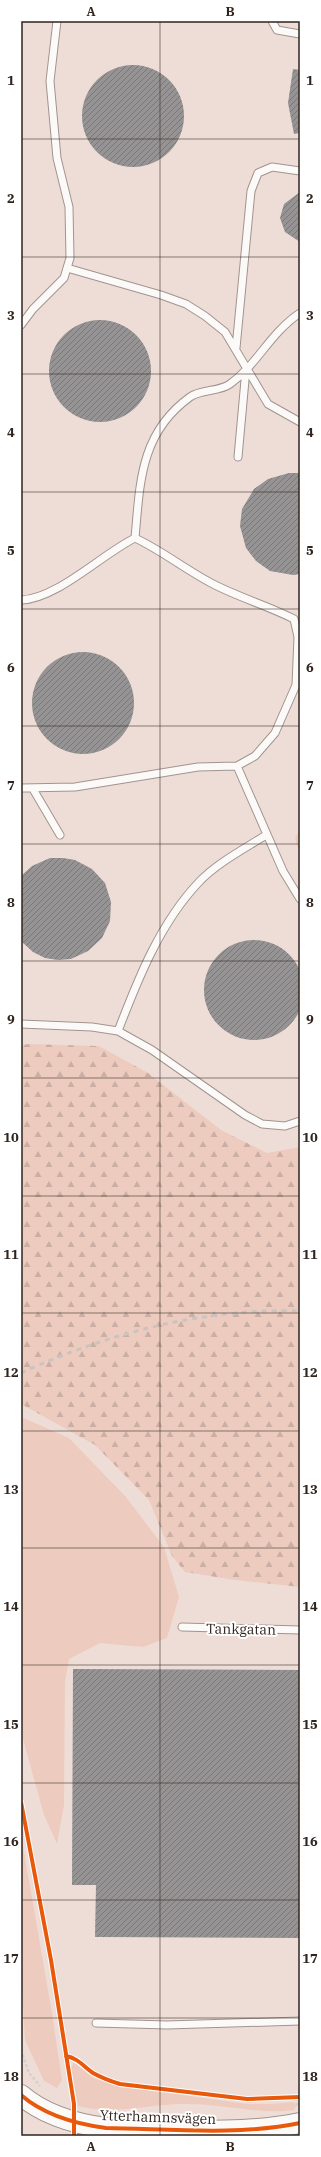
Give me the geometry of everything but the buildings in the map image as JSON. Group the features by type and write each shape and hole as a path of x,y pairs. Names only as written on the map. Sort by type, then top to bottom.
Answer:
{"street":[{"name":"Ytterhamnsvägen","path":"21,2095 28,2101 65,2119 106,2128 226,2130 257,2129 300,2123"}],"lane":[{"path":"21,325 33,309 64,278 70,258 69,207 57,158 50,81 57,21"},
{"path":"272,21 277,30 300,34"},
{"path":"236,348 251,191 258,173 272,167 300,171"},
{"path":"67,268 161,295 186,304 225,332 236,348 246,369 268,404 300,422"},
{"path":"135,538 140,482 147,453 156,432 190,396 229,385 246,369 273,336 300,313"},
{"path":"238,457 246,369"},
{"path":"21,600 48,593 118,547 135,538"},
{"path":"21,788 33,789 75,787 198,767 237,766 255,756 275,733 287,710 296,685 299,652 297,618 215,585 184,568 155,547 135,538"},
{"path":"237,766 283,871 300,899"},
{"path":"33,789 60,834"},
{"path":"118,1031 133,994 156,946 177,908 200,881 232,857 266,835"},
{"path":"21,1024 118,1031 152,1050 245,1115 262,1124 285,1126 300,1121"},
{"name":"Tankgatan","path":"182,1627 300,1630"},
{"path":"96,2023 167,2025 300,2021"}],"path":[{"path":"21,2050 29,2073 44,2089"}],"green space":[{"path":"300,829 300,856 295,838"},
{"path":"21,1045 99,1046 148,1073 221,1130 267,1153 300,1147 300,1587 235,1580 185,1572 172,1556 149,1500 95,1445 21,1404"},
{"path":"21,1417 69,1438 126,1497 164,1547 179,1597 167,1638 143,1647 100,1643 69,1659 65,1682 64,1805 57,1844 44,1815 21,1732"},
{"path":"21,1834 62,2080 57,2088 44,2081 25,2040 21,1971"},
{"path":"74,2062 93,2078 117,2086 247,2104 294,2102 296,2106 294,2110 281,2111 255,2110 201,2104 174,2104 106,2110 92,2109 78,2106 71,2068"}],"railway":[{"path":"21,1373 88,1346 157,1326 228,1314 264,1311 300,1311"}],"cycle path":[{"path":"21,1802 51,1960 74,2104 74,2136"},
{"path":"66,2056 77,2061 96,2075 120,2084 247,2099 300,2097"},
{"path":"21,2095 40,2108 61,2118 106,2128 228,2131 276,2127 300,2123"}]}
